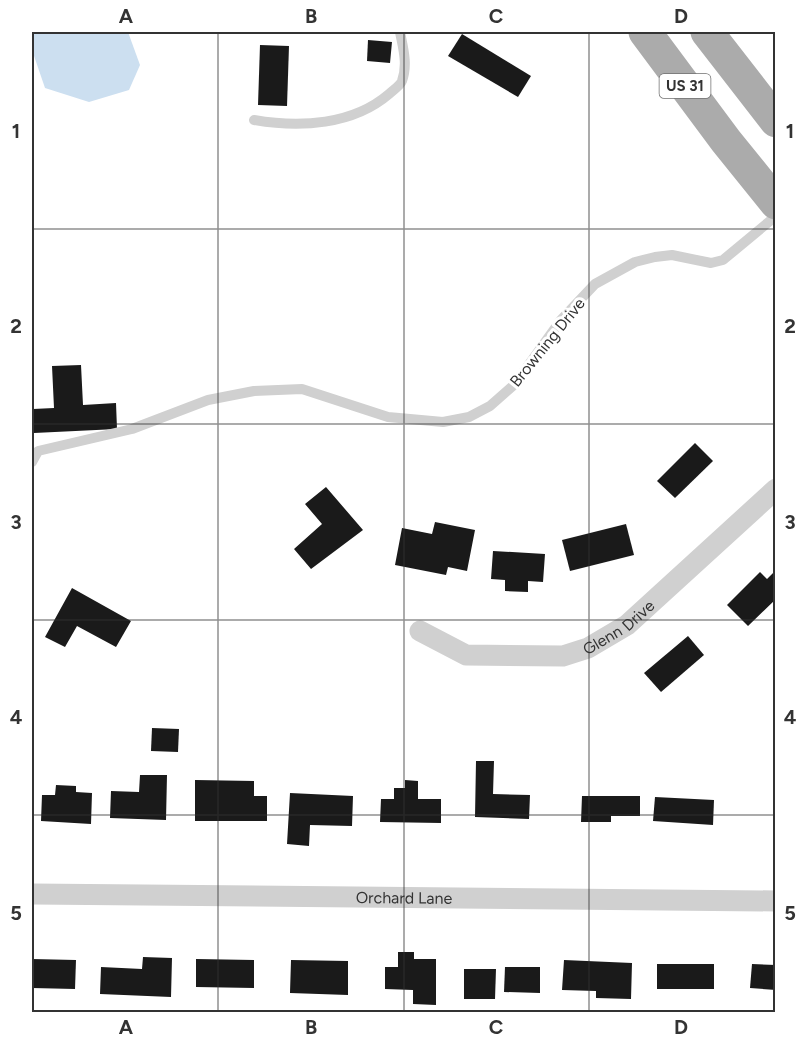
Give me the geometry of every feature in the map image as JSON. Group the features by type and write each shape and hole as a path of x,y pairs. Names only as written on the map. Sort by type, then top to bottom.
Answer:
{"main road":[{"name":"US 31","path":"645,32 726,141 776,203"},
{"name":"US 31","path":"707,32 771,115"}],"street":[{"name":"Glenn Drive","path":"420,631 466,655 563,656 588,648 627,625 776,489"},
{"name":"Orchard Lane","path":"32,894 776,901"}],"lane":[{"path":"254,120 299,125 351,116 374,107 401,83 406,58 400,32"},
{"name":"Browning Drive","path":"32,462 38,451 132,429 208,399 254,391 302,389 388,417 443,422 469,417 490,406 515,384 561,320 596,284 635,262 655,257 672,255 711,263 723,260 776,216"}],"water":[{"path":"32,32 128,32 140,65 129,90 89,102 45,88 32,50"}],"building":[{"path":"462,34 531,76 518,97 448,56"},
{"path":"368,40 392,42 390,63 367,61"},
{"path":"260,45 289,46 287,106 258,105"},
{"path":"81,365 83,405 116,403 117,429 34,433 33,409 54,408 52,366"},
{"path":"695,443 713,461 675,498 657,481"},
{"path":"326,487 363,530 311,569 294,549 322,524 305,504"},
{"path":"435,522 475,530 467,571 448,567 446,575 395,565 402,528 432,534"},
{"path":"626,524 634,555 570,571 562,540"},
{"path":"493,551 545,554 543,582 528,581 528,592 505,591 505,580 491,579"},
{"path":"776,570 776,599 748,626 727,605 760,572 767,579"},
{"path":"72,588 131,621 116,647 77,626 65,647 45,637"},
{"path":"688,636 704,655 661,692 644,673"},
{"path":"152,728 179,729 178,752 151,751"},
{"path":"476,761 494,761 493,794 530,795 529,819 475,817"},
{"path":"140,775 167,775 166,820 110,818 111,791 139,792"},
{"path":"195,780 254,781 254,796 267,796 267,821 195,821"},
{"path":"405,780 418,781 418,799 441,799 441,823 380,822 381,799 394,799 394,788 405,788"},
{"path":"56,785 76,786 76,792 92,793 91,824 41,821 42,795 55,795"},
{"path":"290,793 353,796 352,826 310,825 309,846 287,844"},
{"path":"582,796 640,796 640,816 611,816 611,822 581,822"},
{"path":"655,797 714,800 713,825 653,821"},
{"path":"398,952 414,952 414,959 436,959 436,1005 413,1004 413,990 385,989 385,967 398,967"},
{"path":"143,957 172,958 171,997 100,994 101,967 142,969"},
{"path":"32,959 76,960 75,989 32,988"},
{"path":"196,959 254,960 254,988 196,987"},
{"path":"291,960 348,961 348,995 290,993"},
{"path":"564,960 632,963 631,999 596,998 596,991 562,990"},
{"path":"657,964 714,964 714,989 657,989"},
{"path":"752,964 776,965 776,990 750,988"},
{"path":"505,967 540,967 540,993 504,992"},
{"path":"464,969 496,969 495,999 464,999"}]}
